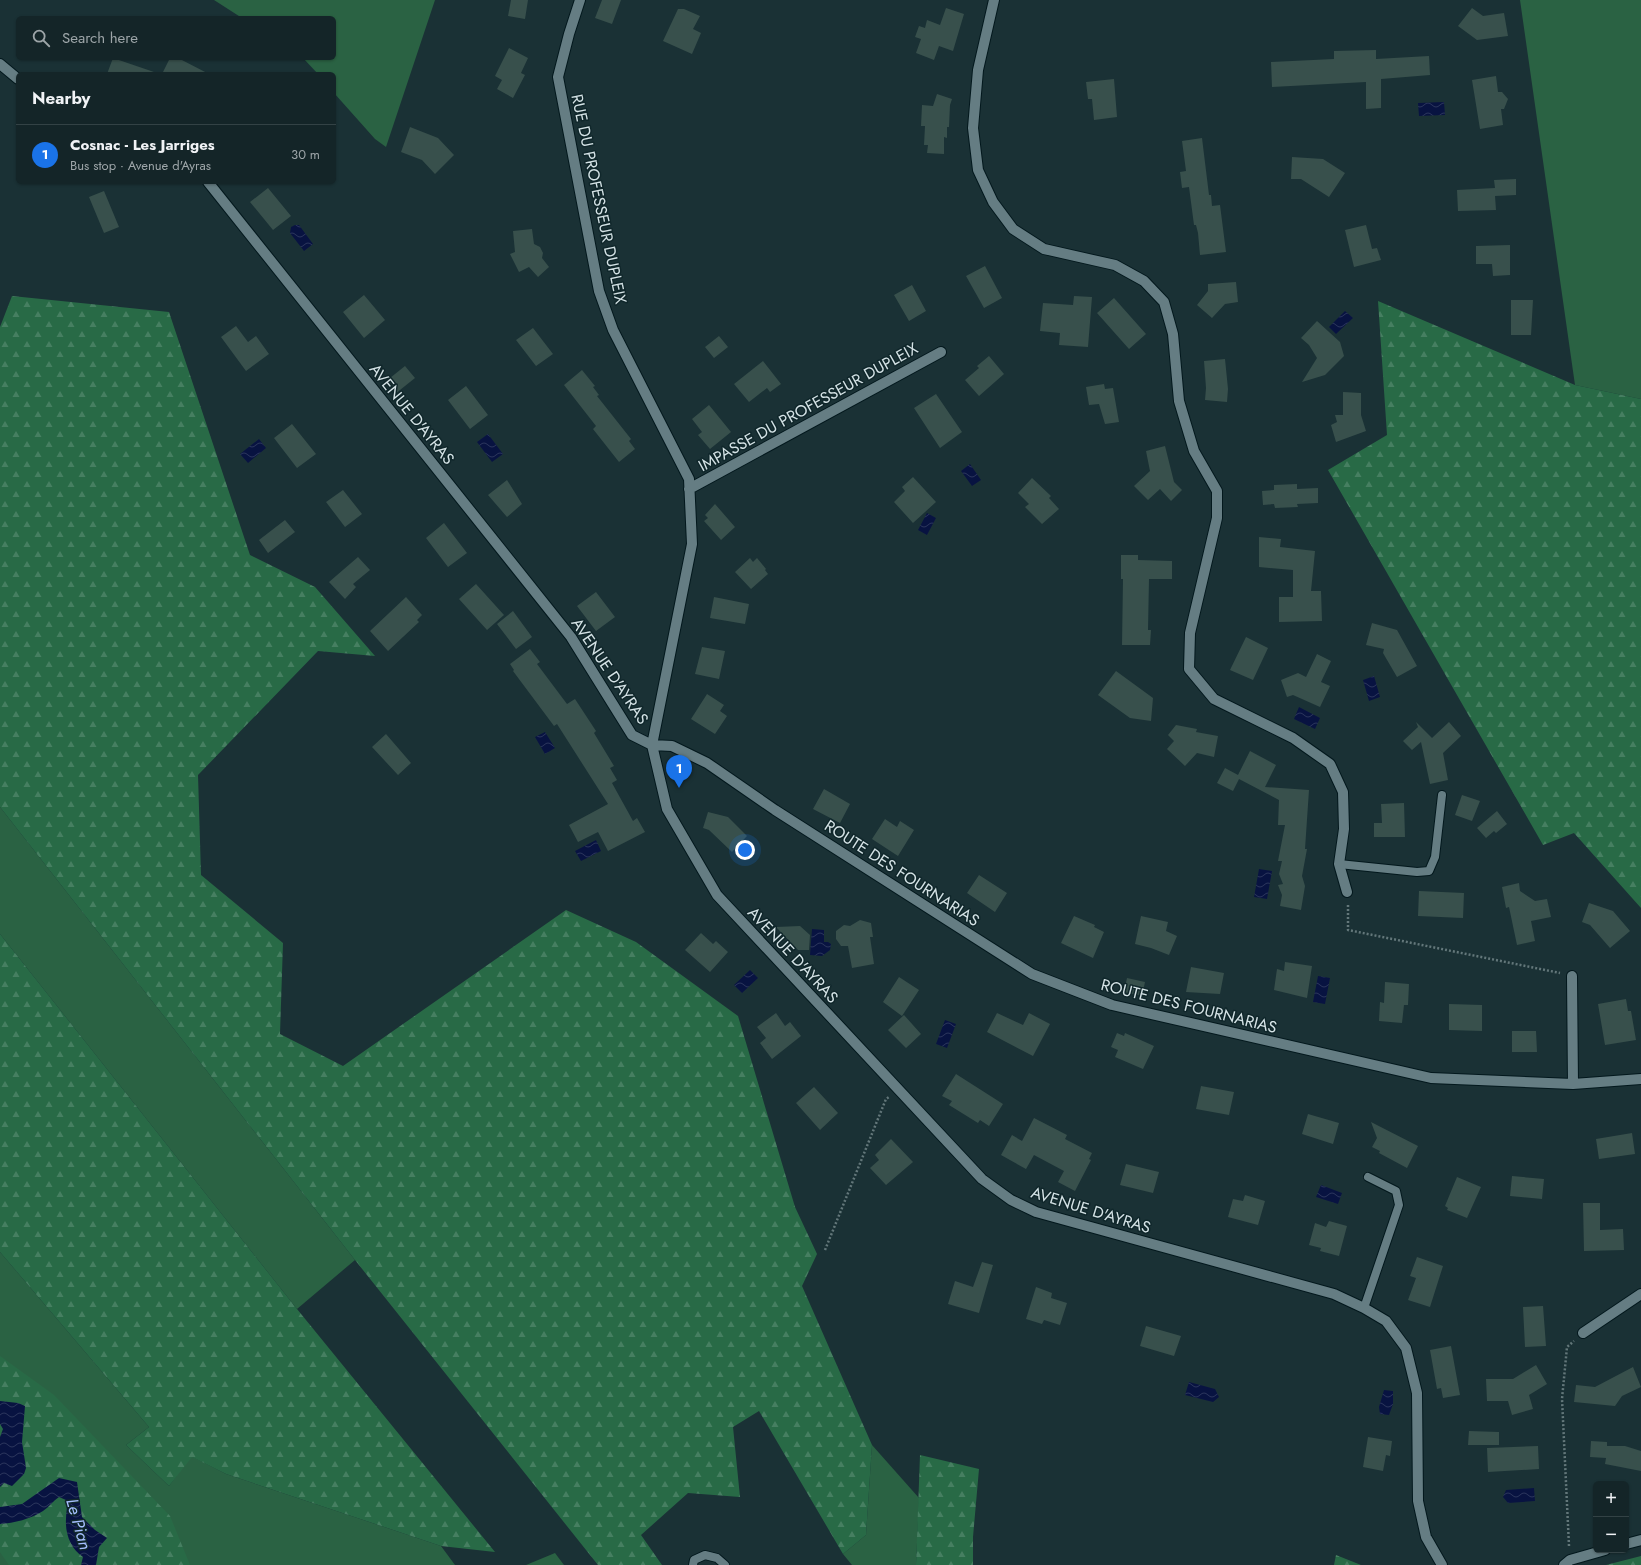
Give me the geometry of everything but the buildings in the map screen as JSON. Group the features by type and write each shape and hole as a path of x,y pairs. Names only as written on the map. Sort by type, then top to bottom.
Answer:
{"street":[{"name":"RUE DU PROFESSEUR DUPLEIX","path":"580,0 569,34 558,77 599,291 613,330 689,479 692,544 652,745"},
{"path":"994,0 978,70 973,128 978,170 993,202 1013,229 1044,249 1115,265 1144,281 1164,302 1173,334 1179,402 1194,451 1217,491 1217,518 1190,633 1189,669 1214,699 1293,738 1330,764 1343,792 1344,829 1339,864 1347,892"},
{"path":"0,64 16,78"},
{"name":"AVENUE D'AYRAS","path":"210,184 571,637 632,735 652,745 667,809 717,895 982,1178 1011,1200 1030,1209 1334,1294 1364,1308 1386,1321 1406,1348 1417,1393 1418,1501 1426,1537 1442,1565"},
{"name":"IMPASSE DU PROFESSEUR DUPLEIX","path":"689,489 941,352"},
{"name":"ROUTE DES FOURNARIAS","path":"652,745 672,746 707,763 775,810 1032,974 1112,1005 1431,1078 1573,1084 1641,1079"},
{"path":"1572,976 1573,1084"},
{"path":"1583,1333 1641,1294"},
{"path":"1629,1543 1641,1540"},
{"path":"1567,1563 1596,1553"}],"lane":[{"path":"1339,864 1417,872 1429,871 1435,857 1442,795"},
{"path":"1364,1308 1399,1205 1396,1191 1368,1177"},
{"path":"693,1565 694,1560 705,1555 717,1558 725,1565"}],"path":[{"path":"1347,892 1348,930 1572,976"},
{"path":"825,1250 886,1099 898,1089"},
{"path":"1567,1563 1562,1400 1567,1347 1583,1333"}],"green space":[{"path":"214,0 435,0 386,147 375,139 336,95 336,72 316,72 305,60 336,60 336,16 239,16"},
{"path":"1520,0 1641,0 1641,399 1575,385"},
{"path":"12,296 169,312 250,555 315,587 375,656 318,651 198,775 201,875 283,943 280,1034 343,1066 566,910 636,942 738,1016 795,1207 817,1254 802,1286 872,1445 866,1535 843,1554 759,1411 733,1427 740,1497 688,1493 641,1535 662,1565 598,1565 355,1260 0,807 0,327"},
{"path":"1378,301 1575,385 1641,399 1641,908 1574,833 1543,845 1328,470 1387,435"},
{"path":"0,807 355,1260 297,1309 0,934"},
{"path":"0,934 297,1309 495,1552 441,1546 226,1474 192,1457 169,1486 126,1445 149,1427 0,1252"},
{"path":"0,1252 149,1427 126,1445 169,1486 191,1456 226,1474 441,1546 455,1565 0,1565"},
{"path":"0,1356 54,1395 170,1516 190,1565 9,1565 0,1552"},
{"path":"872,1445 919,1498 916,1565 852,1565 843,1554 866,1535"},
{"path":"920,1455 979,1469 973,1537 973,1565 916,1565"},
{"path":"555,1553 564,1565 526,1565"},
{"path":"1336,1555 1361,1565 1334,1565"},
{"path":"1641,1556 1641,1565 1606,1565"}],"water":[{"path":"1444,102 1445,115 1419,116 1418,103"},
{"path":"299,225 313,244 304,251 290,233 291,227"},
{"path":"1345,311 1353,318 1336,334 1329,327"},
{"path":"488,434 503,454 492,462 477,442"},
{"path":"259,439 266,448 248,463 240,454"},
{"path":"970,464 981,480 972,486 961,471"},
{"path":"927,513 936,518 927,535 918,530"},
{"path":"1374,676 1380,697 1369,701 1363,680"},
{"path":"1299,707 1320,718 1315,729 1294,719"},
{"path":"545,732 555,748 545,754 535,737"},
{"path":"596,840 601,851 581,861 575,851"},
{"path":"1259,869 1272,871 1267,899 1254,897"},
{"path":"812,929 824,930 824,942 831,944 830,950 822,956 810,955"},
{"path":"750,970 758,978 742,993 734,985"},
{"path":"1318,976 1330,978 1325,1004 1313,1002"},
{"path":"945,1020 956,1024 947,1048 936,1044"},
{"path":"1321,1185 1342,1193 1338,1204 1316,1197"},
{"path":"1189,1382 1215,1389 1219,1397 1213,1402 1185,1395"},
{"path":"1384,1390 1393,1391 1393,1404 1389,1415 1380,1414 1379,1407"},
{"path":"0,1401 18,1403 25,1406 22,1442 26,1468 24,1474 12,1486 4,1483 0,1487 0,1437 3,1429 0,1424"},
{"name":"Le Pian","path":"59,1478 77,1482 82,1517 95,1530 107,1538 99,1547 96,1565 81,1565 83,1557 75,1550 68,1536 66,1525 66,1500 59,1497 38,1514 17,1522 0,1524 0,1507 22,1504"},
{"path":"1534,1488 1535,1501 1508,1503 1503,1497 1506,1490"}],"place":[{"name":"Cosnac - Les Jarriges","path":"679,788"}]}
